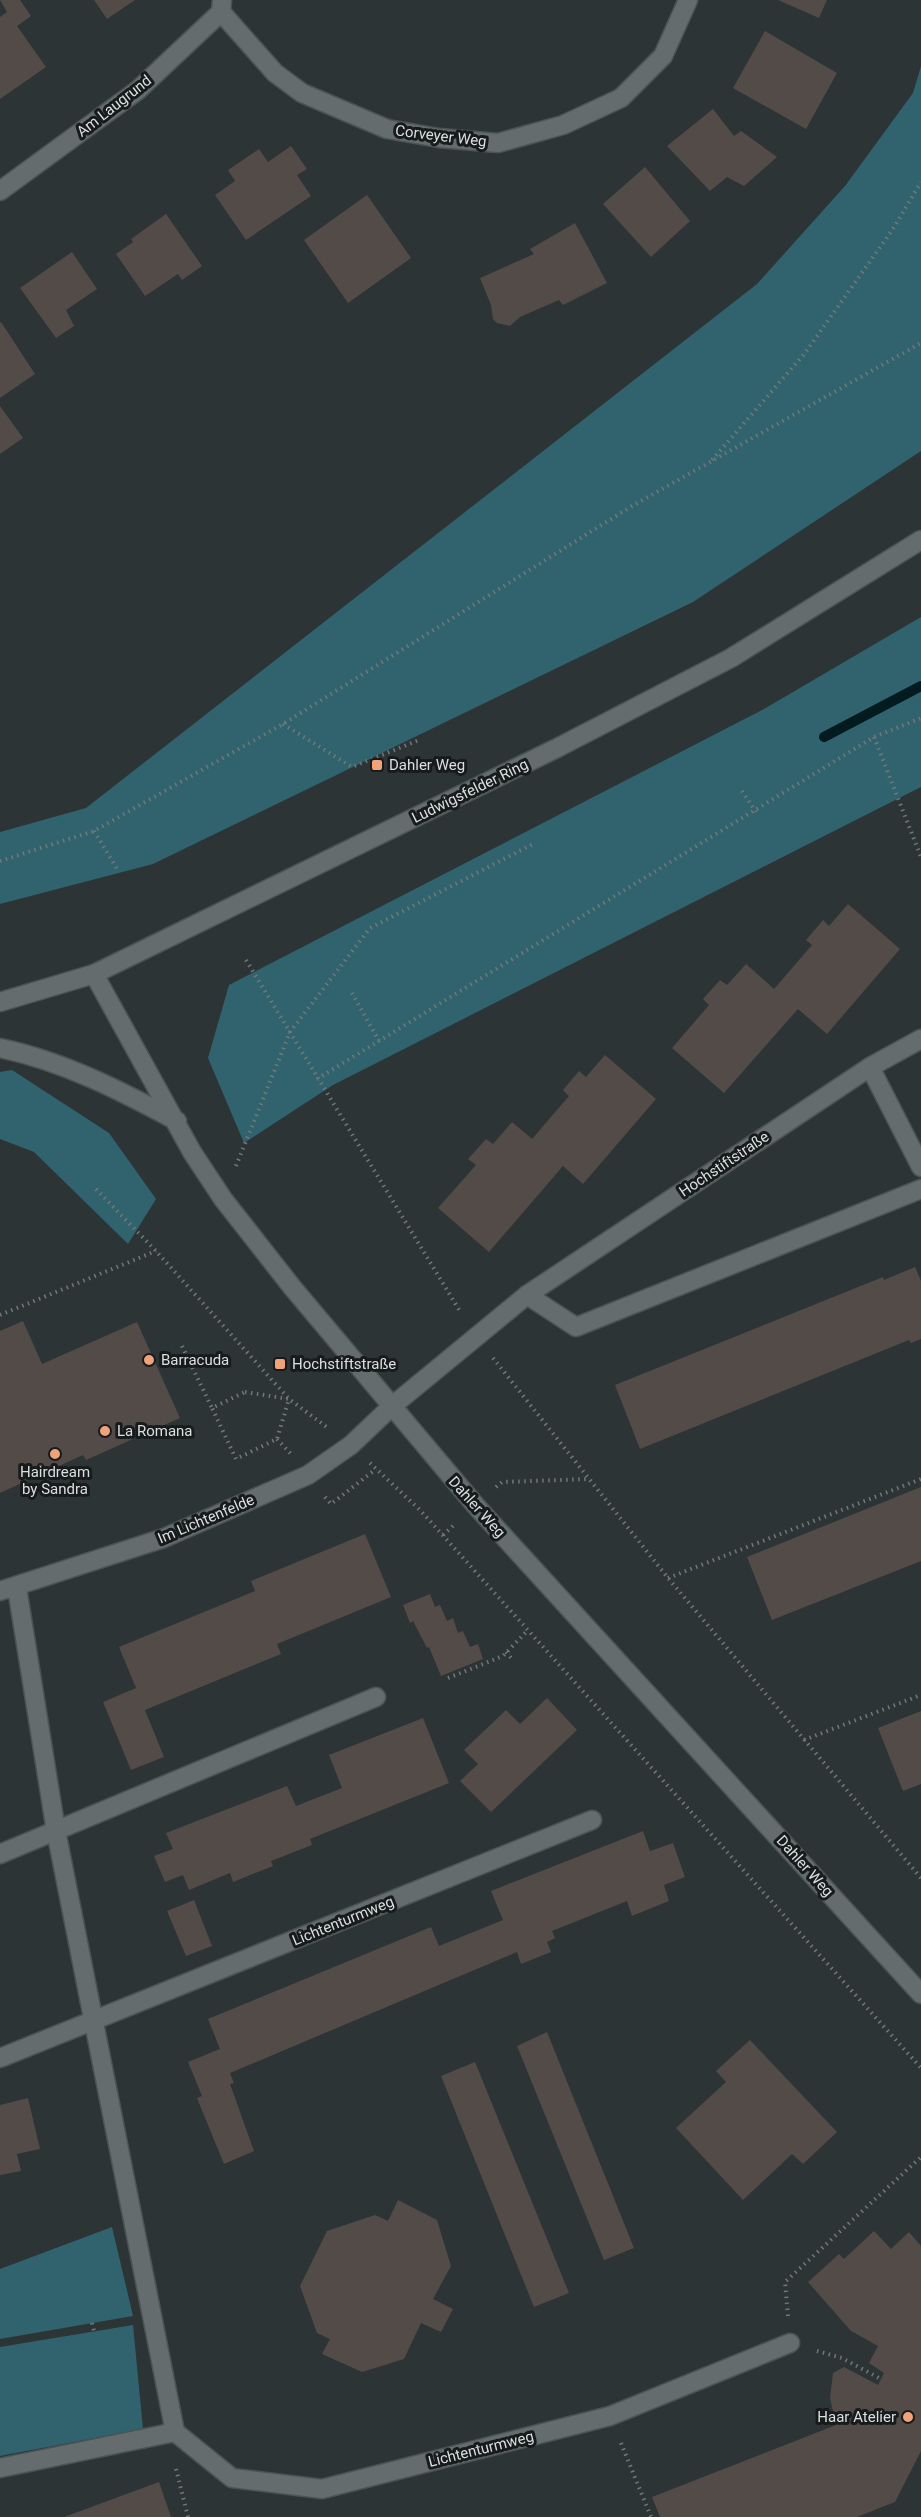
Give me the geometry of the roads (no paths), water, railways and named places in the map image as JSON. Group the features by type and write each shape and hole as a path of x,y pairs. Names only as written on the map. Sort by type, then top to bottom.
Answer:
{"street":[{"name":"Corveyer Weg","path":"222,6 275,74 302,93 387,129 440,138 498,143 563,125 621,98 663,56 688,0"},
{"name":"Am Laugrund","path":"0,191 138,90 222,6"},
{"name":"Ludwigsfelder Ring","path":"0,1002 94,974 547,753 731,658 921,540"},
{"name":"Dahler Weg","path":"94,974 177,1121 192,1152 223,1199 391,1407 476,1506 921,1994"},
{"name":"Hochstiftstraße","path":"391,1407 527,1295 870,1067 921,1039"},
{"path":"0,1048 24,1053 73,1070 125,1093 177,1121"},
{"path":"870,1067 921,1167"},
{"path":"527,1295 576,1327 921,1189"},
{"name":"Im Lichtenfelde","path":"8,1590 164,1538 308,1475 351,1445 391,1407"},
{"path":"0,2468 175,2432 8,1590"},
{"path":"0,1854 376,1697"},
{"name":"Lichtenturmweg","path":"0,2058 592,1820"},
{"name":"Lichtenturmweg","path":"175,2432 232,2478 322,2489 610,2415 790,2343"}],"waterway":[{"path":"824,737 921,686"}],"place":[{"name":"Dahler Weg","path":"377,765"},
{"name":"Barracuda","path":"149,1360"},
{"name":"Hochstiftstraße","path":"280,1364"},
{"name":"La Romana","path":"105,1431"},
{"name":"Hairdream by Sandra","path":"55,1454"},
{"name":"Haar Atelier","path":"908,2417"}]}
